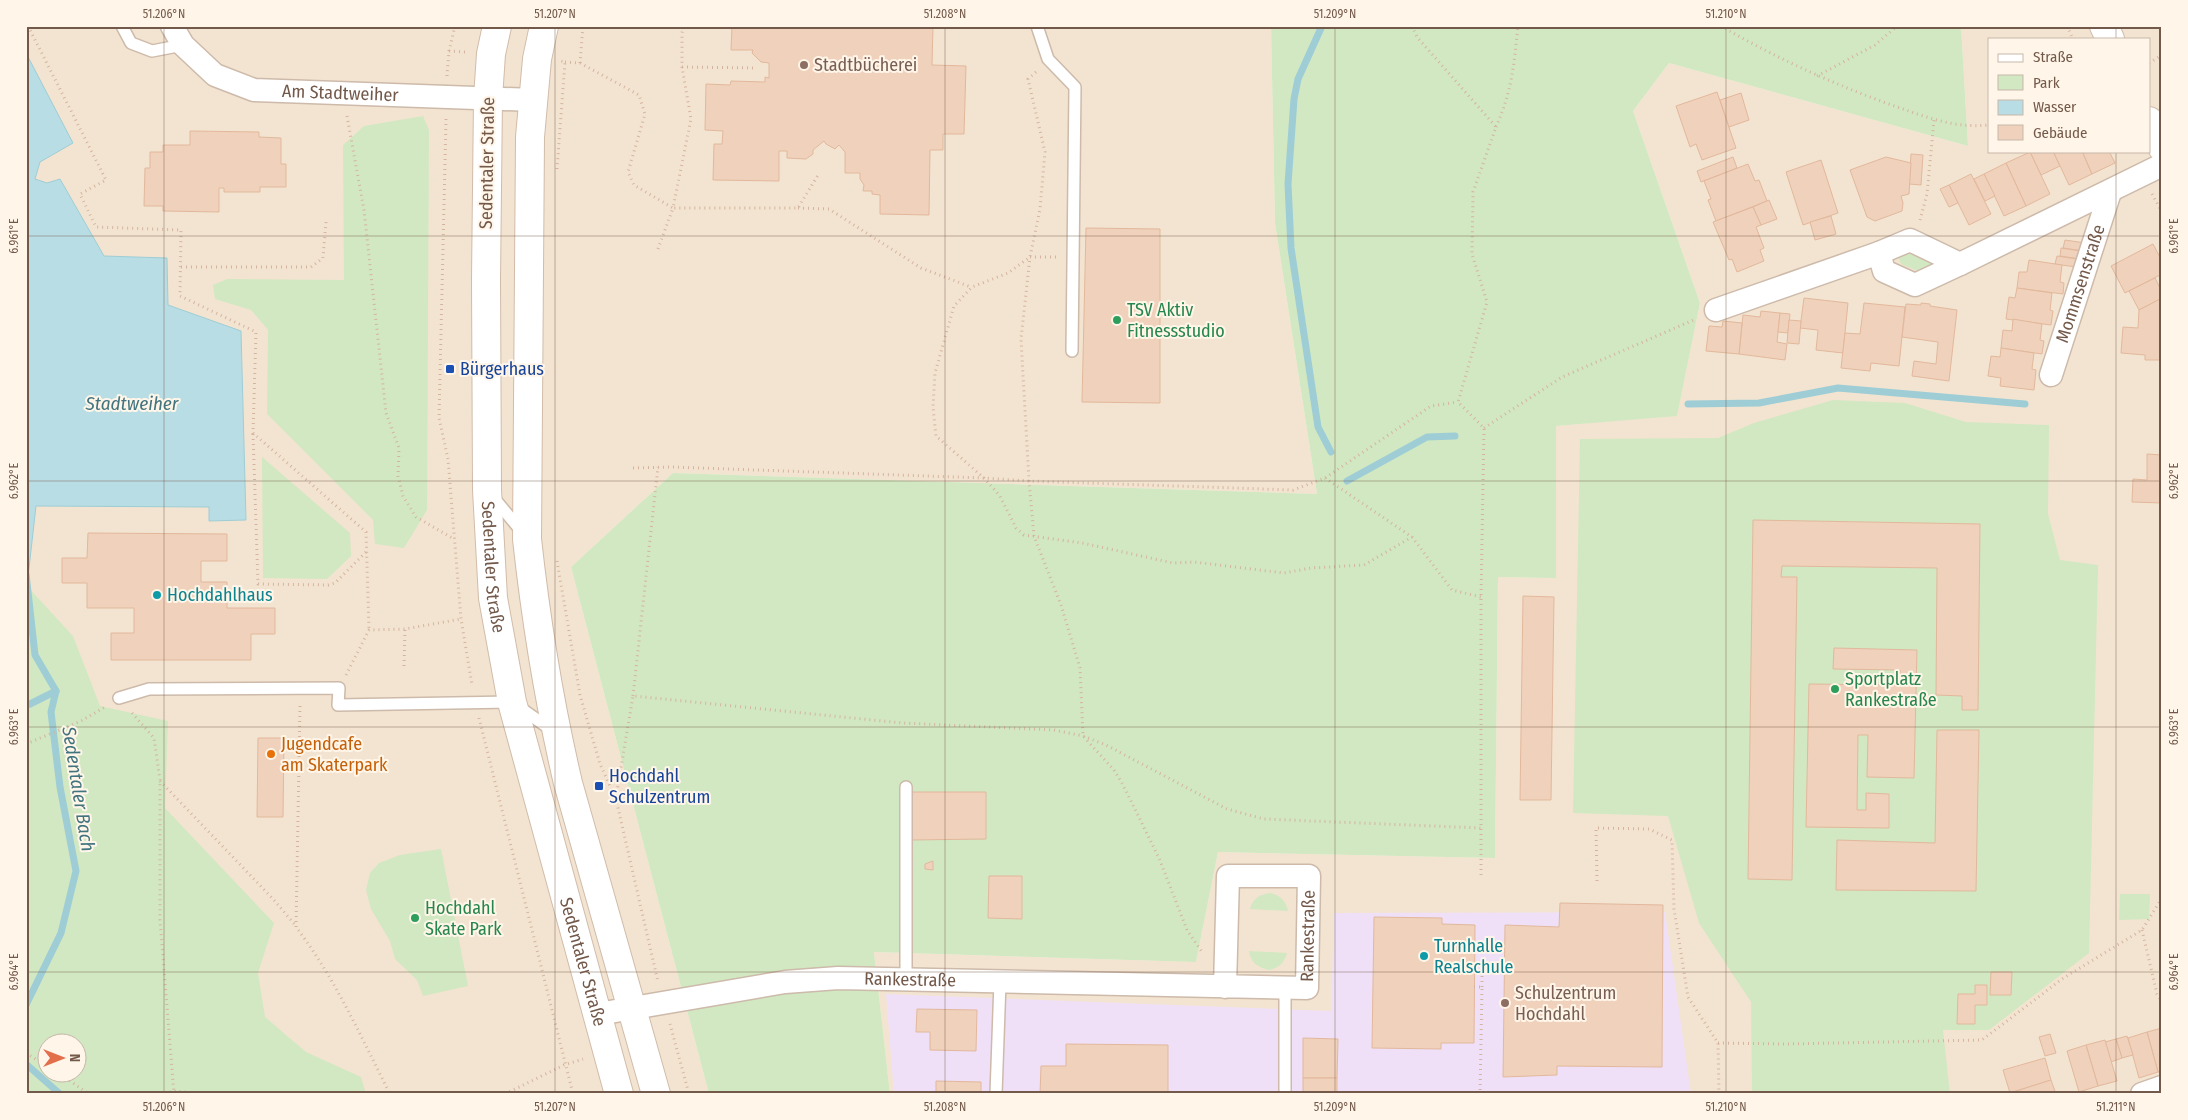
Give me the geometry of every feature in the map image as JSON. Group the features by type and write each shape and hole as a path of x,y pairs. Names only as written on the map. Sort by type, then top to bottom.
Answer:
{"street":[{"name":"Sedentaler Straße","path":"497,26 491,54 488,98 486,280 488,490 493,598 512,702 619,1094"},
{"name":"Sedentaler Straße","path":"544,26 537,59 530,137 527,539 533,595 556,734 568,783 656,1094"},
{"path":"2104,26 2110,38"},
{"name":"Am Stadtweiher","path":"177,36 215,75 254,90 533,100"},
{"path":"2150,123 2162,147"},
{"name":"Mommsenstraße","path":"1878,253 1884,271 1915,285 2110,192 2162,165"},
{"name":"Mommsenstraße","path":"2051,375 2110,192"},
{"path":"1716,310 1910,240 1960,264"},
{"name":"Rankestraße","path":"598,1014 664,1001 785,982 838,978 1221,988 1307,988 1309,876 1228,876 1221,988"},
{"path":"2142,1094 2162,1088"}],"lane":[{"path":"122,26 131,44 152,51 177,36"},
{"path":"1037,26 1048,59 1075,87 1072,351"},
{"path":"488,490 527,539"},
{"path":"119,698 149,689 300,690 339,688 338,705 512,702 556,734"},
{"path":"906,788 906,980"},
{"path":"996,1094 1000,982"},
{"path":"1284,1094 1286,988"}],"path":[{"path":"28,26 106,180 80,194 96,227 181,230 180,296 256,332 253,433 258,584 328,585 335,583 366,552"},
{"path":"455,26 449,51 446,97 439,418 448,459 461,619 475,704 520,876 564,1065 573,1094"},
{"path":"580,63 584,26"},
{"path":"658,249 673,208 691,119 682,67 682,33 684,26"},
{"path":"1412,26 1417,37 1496,127"},
{"path":"1458,402 1486,302 1472,254 1473,192 1507,102 1514,67 1518,26"},
{"path":"1721,26 1759,48 1845,88 1950,125 1971,127 1988,125"},
{"path":"1817,76 1875,45 1897,26"},
{"path":"2067,26 2073,38"},
{"path":"2150,62 2162,55"},
{"path":"1048,59 1028,80 1045,152 1040,209 1030,256 1021,339 1034,536 1061,604 1076,651 1083,693 1083,736 1114,770 1124,785 1159,858 1187,930 1204,955 1221,988"},
{"path":"565,62 580,63 638,95 645,114 628,172 634,185 673,208 829,209 921,268 972,288"},
{"path":"682,67 757,68"},
{"path":"342,94 364,210 386,413 399,448 398,476 403,496 416,516 454,540"},
{"path":"1910,240 1921,218 1926,194 1934,120"},
{"path":"798,208 818,175"},
{"path":"181,267 311,267 323,258 326,222"},
{"path":"1073,257 1030,256 1008,273 972,288 954,306 935,373 933,407 936,436 984,478 1000,496 1016,528 1024,535 1115,550 1173,563 1194,562 1284,573 1311,568 1364,565 1412,537"},
{"path":"1484,428 1562,377 1716,310"},
{"path":"1458,402 1484,428 1482,878"},
{"path":"633,468 984,478 1293,490 1325,478 1431,406 1458,402"},
{"path":"253,433 366,532 369,630 339,688"},
{"path":"616,799 633,696 658,468"},
{"path":"1325,478 1412,537 1452,590 1482,597"},
{"path":"558,566 580,695 600,764 616,799 622,832 630,854 652,964 689,1094"},
{"path":"369,630 405,629 461,619"},
{"path":"404,666 405,629"},
{"path":"296,927 300,690"},
{"path":"633,696 902,723 1054,730 1083,736 1106,745 1227,809 1264,819 1481,828"},
{"path":"27,743 81,721 119,698 154,738 160,780 160,920 174,1092"},
{"path":"160,780 274,900 296,927 312,949 344,1003 390,1094"},
{"path":"1597,881 1596,828 1649,829 1672,840 1674,909 1688,997 1718,1043 1719,1094"},
{"path":"1718,1043 1786,1044 1982,1040 2062,979 2142,930 2162,898"},
{"path":"2142,930 2157,994 2162,1002"},
{"path":"1480,1094 1482,972 1504,972"},
{"path":"1474,987 1482,987"},
{"path":"26,1053 38,1060"},
{"path":"505,1094 564,1065"},
{"path":"72,1082 89,1094"},
{"path":"160,1094 174,1092 206,1094"}],"shaded area":[{"path":"26,26 1271,26 1275,223 1317,494 673,473 571,567 709,1094 26,1094"},
{"path":"1961,26 2162,26 2162,1094 890,1094 874,952 1196,962 1218,852 1495,858 1498,577 1556,578 1556,426 1677,415 1700,303 1633,111 1669,63 1968,146"},
{"name":"Schulzentrum Hochdahl","path":"1665,912 1691,1094 894,1094 886,994 1331,1011 1334,913"}],"green space":[{"path":"1271,26 1961,26 1968,146 1669,63 1633,111 1700,303 1677,416 1556,426 1556,578 1498,577 1495,858 1218,852 1196,962 874,952 890,1094 709,1094 571,567 673,473 1317,494 1275,223"},
{"path":"423,116 429,130 427,510 404,548 375,544 373,520 267,414 268,330 251,310 215,299 213,285 227,279 344,280 343,145 364,126"},
{"path":"1910,249 1939,263 1923,273 1901,264 1897,254"},
{"name":"Sportplatz Rankestraße","path":"1833,400 1905,403 1966,422 2049,425 2048,514 2060,560 2098,565 2089,953 1989,1030 1943,1030 1950,1094 1752,1094 1751,1002 1699,923 1668,816 1573,813 1580,439 1718,438 1754,423"},
{"path":"262,457 350,533 351,556 327,579 263,578"},
{"path":"26,585 73,636 100,706 168,721 165,808 274,923 258,973 265,1017 306,1052 361,1077 366,1094 26,1094"},
{"name":"Hochdahl Skate Park","path":"441,849 468,986 423,996 417,980 395,959 390,941 371,909 366,890 370,873 379,863 400,855"},
{"path":"1271,893 1282,899 1288,911 1250,909 1258,897"},
{"path":"2120,894 2150,894 2149,919 2119,920"},
{"path":"1249,951 1287,953 1281,964 1269,970 1255,964 1251,959"}],"water":[{"name":"Stadtweiher","path":"26,53 73,143 40,162 35,179 47,183 60,179 104,256 167,258 168,305 241,331 246,520 209,521 209,507 36,506 27,586"}],"building":[{"path":"732,26 933,26 932,65 966,66 964,134 943,134 943,150 930,150 929,215 880,214 880,195 872,194 872,191 863,191 864,185 860,179 860,173 845,173 845,152 839,145 835,149 824,141 806,159 787,158 787,151 779,151 779,181 713,180 714,144 722,144 723,131 705,130 706,84 730,85 731,81 765,82 765,77 769,78 769,63 761,62 752,53 753,50 731,50"},
{"path":"1717,92 1736,148 1702,160 1696,144 1690,147 1676,106"},
{"path":"1741,93 1749,120 1729,127 1720,100"},
{"path":"190,131 259,132 259,137 281,138 281,164 286,164 286,187 260,187 260,192 224,192 224,188 219,188 219,212 163,211 163,206 144,206 145,168 150,168 150,152 163,152 163,145 190,145"},
{"path":"2030,152 2053,152 2060,166 2041,175"},
{"path":"2030,152 2050,194 2026,206 2006,163"},
{"path":"2053,152 2082,152 2092,174 2069,185"},
{"path":"2082,152 2110,152 2115,163 2092,174"},
{"path":"1911,154 1923,155 1921,185 1909,184"},
{"path":"1733,157 1737,168 1701,182 1697,171"},
{"path":"1886,157 1911,163 1909,194 1901,196 1903,203 1902,211 1875,221 1867,217 1850,170"},
{"path":"1821,160 1838,213 1803,225 1786,172"},
{"path":"2006,163 2026,206 2004,216 1984,174"},
{"path":"1748,164 1755,181 1759,180 1767,201 1716,221 1708,200 1711,199 1704,181"},
{"path":"1971,174 1991,214 1969,225 1949,185"},
{"path":"1984,174 1995,196 1985,201 1974,179"},
{"path":"1949,185 1958,203 1949,207 1940,189"},
{"path":"1769,200 1777,219 1761,225 1753,207"},
{"path":"1753,207 1761,225 1756,227 1764,248 1760,250 1764,261 1737,272 1732,259 1729,260 1713,222"},
{"path":"1831,216 1836,234 1815,240 1810,222"},
{"path":"1086,228 1160,229 1160,403 1082,402"},
{"path":"2065,240 2085,243 2083,251 2063,248"},
{"path":"2153,244 2162,261 2162,274 2125,293 2111,266"},
{"path":"2061,248 2081,251 2080,259 2060,256"},
{"path":"2057,256 2077,259 2076,267 2055,264"},
{"path":"2029,260 2062,265 2060,282 2064,283 2063,294 2017,288 2019,272 2027,272"},
{"path":"2155,278 2162,292 2162,298 2139,310 2129,291"},
{"path":"2017,288 2052,293 2050,310 2053,311 2051,325 2006,319 2009,297 2015,298"},
{"path":"1804,298 1848,303 1843,353 1816,350 1818,330 1800,328"},
{"path":"2162,298 2162,360 2145,360 2145,355 2121,353 2123,327 2138,328 2139,310"},
{"path":"1864,303 1905,307 1899,366 1871,363 1870,371 1841,368 1845,333 1860,334"},
{"path":"1921,303 1957,310 1949,381 1912,376 1914,361 1936,364 1938,342 1902,337 1906,304 1921,305"},
{"path":"1761,311 1780,313 1777,342 1787,344 1785,360 1739,354 1743,315 1760,317"},
{"path":"1780,313 1790,314 1788,333 1778,332"},
{"path":"2013,319 2042,324 2040,340 2044,341 2042,354 2001,348 2003,330 2012,331"},
{"path":"1789,320 1801,321 1799,344 1787,343"},
{"path":"1723,321 1742,323 1739,354 1706,351 1709,326 1722,327"},
{"path":"2001,348 2034,353 2032,369 2036,370 2034,390 2000,386 2001,378 1988,376 1991,356 2000,357"},
{"path":"2147,454 2162,455 2162,503 2132,502 2133,479 2147,480"},
{"path":"1753,520 1980,524 1978,710 1962,710 1962,696 1936,695 1937,568 1782,566 1781,577 1797,577 1792,880 1748,879"},
{"name":"Hochdahlhaus","path":"88,533 227,534 227,561 201,561 201,582 227,582 227,608 275,608 275,634 251,634 251,660 111,660 111,633 134,633 134,608 87,608 87,583 62,583 62,558 87,558"},
{"path":"1523,596 1554,597 1551,800 1520,800"},
{"path":"1834,648 1917,650 1914,778 1867,777 1868,735 1858,735 1857,810 1866,810 1866,793 1889,794 1889,828 1806,827 1809,684 1900,685 1900,670 1833,669"},
{"path":"1937,730 1979,730 1976,891 1836,890 1837,840 1935,843"},
{"path":"258,738 284,738 283,817 257,817"},
{"path":"911,792 986,792 986,839 911,840"},
{"path":"933,861 933,870 925,869 925,864"},
{"path":"989,876 1022,876 1022,919 988,918"},
{"path":"1560,903 1663,905 1662,1067 1557,1066 1557,1075 1503,1077 1505,925 1559,927"},
{"name":"Turnhalle Realschule","path":"1374,917 1442,918 1442,924 1475,925 1474,1043 1441,1043 1441,1049 1372,1048"},
{"path":"1991,972 2012,972 2011,995 1990,995"},
{"path":"1975,985 1987,985 1987,1005 1975,1005 1975,1024 1957,1024 1958,994 1975,994"},
{"path":"917,1009 977,1010 976,1051 930,1050 930,1032 916,1032"},
{"path":"2162,1028 2162,1072 2158,1072 2147,1032"},
{"path":"2147,1032 2158,1072 2139,1078 2128,1038"},
{"path":"2050,1034 2056,1053 2045,1056 2039,1037"},
{"path":"2127,1036 2133,1055 2122,1058 2116,1039"},
{"path":"1303,1038 1338,1039 1337,1078 1303,1078"},
{"path":"2116,1039 2122,1058 2111,1062 2105,1042"},
{"path":"2105,1040 2117,1081 2098,1086 2086,1045"},
{"path":"1066,1044 1168,1045 1168,1094 1040,1094 1041,1066 1066,1066"},
{"path":"2086,1045 2098,1086 2079,1092 2067,1051"},
{"path":"2045,1058 2051,1080 2010,1093 2003,1070"},
{"path":"1303,1078 1337,1078 1337,1094 1303,1094"},
{"path":"2051,1080 2056,1094 2010,1094 2010,1093"},
{"path":"936,1081 981,1082 981,1094 936,1094"}],"waterway":[{"path":"1322,26 1298,79 1294,99 1288,184 1291,248 1318,427 1331,452"},
{"path":"1688,404 1759,403 1838,388 2025,404"},
{"path":"1347,481 1427,437 1455,436"},
{"name":"Sedentaler Bach","path":"26,574 35,655 56,691 51,712 60,787 76,871 61,933 26,1005"},
{"path":"30,704 56,691"},
{"name":"Sedentaler Bach","path":"26,1064 60,1094"}],"place":[{"name":"Stadtbücherei","path":"804,65"},
{"name":"TSV Aktiv Fitnessstudio","path":"1117,320"},
{"name":"Bürgerhaus","path":"450,369"},
{"name":"Hochdahlhaus","path":"157,595"},
{"name":"Sportplatz Rankestraße","path":"1835,689"},
{"name":"Jugendcafe am Skaterpark","path":"271,754"},
{"name":"Hochdahl Schulzentrum","path":"599,786"},
{"name":"Hochdahl Skate Park","path":"415,918"},
{"name":"Turnhalle Realschule","path":"1424,956"},
{"name":"Schulzentrum Hochdahl","path":"1505,1003"}]}
